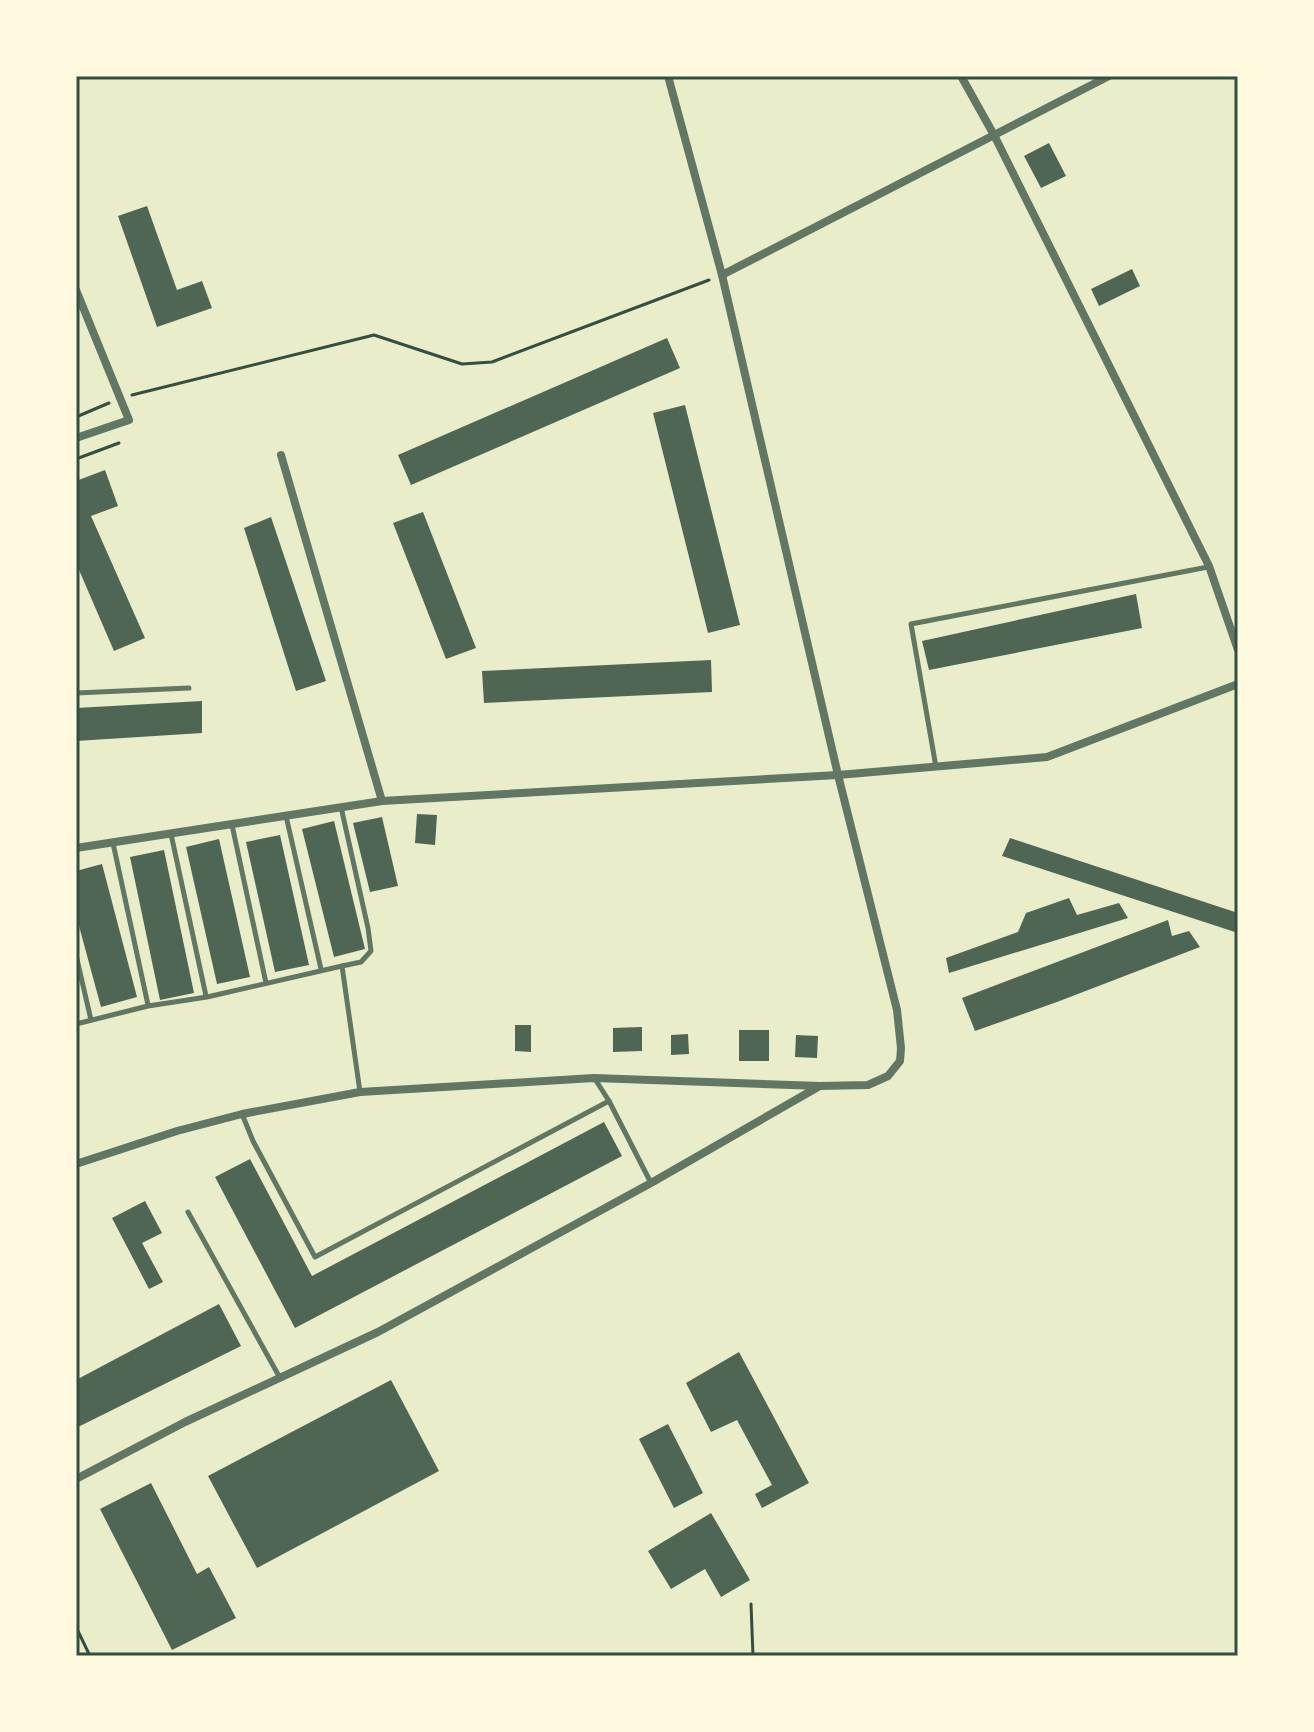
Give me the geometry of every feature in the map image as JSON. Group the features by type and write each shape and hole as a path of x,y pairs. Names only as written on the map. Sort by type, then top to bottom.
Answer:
{"street":[{"path":"76,1164 177,1131 242,1114 360,1092 594,1078 868,1085 888,1076 900,1061 897,1010 838,775 722,275 668,76"},
{"path":"961,76 994,135 1209,566 1238,650"},
{"path":"722,275 1109,76"},
{"path":"76,290 129,420 76,438"},
{"path":"281,455 382,801"},
{"path":"76,848 382,801 838,775 1047,757 1238,684"},
{"path":"76,1479 185,1422 378,1332 651,1183 820,1086"}],"lane":[{"path":"936,767 911,624 1209,566"},
{"path":"76,693 189,688"},
{"path":"76,1024 361,962 371,951 341,807"},
{"path":"286,815 321,969"},
{"path":"232,824 266,983"},
{"path":"170,833 207,997"},
{"path":"113,842 148,1006"},
{"path":"76,955 91,1020"},
{"path":"342,966 360,1092"},
{"path":"594,1078 651,1183"},
{"path":"242,1114 253,1141 315,1257 609,1101"},
{"path":"188,1212 280,1378"}],"path":[{"path":"76,417 120,398 374,335 462,364 492,362 722,275"},
{"path":"76,459 119,443"},
{"path":"751,1604 753,1656"},
{"path":"76,1627 90,1656"}],"building":[{"path":"1049,143 1066,176 1041,188 1024,156"},
{"path":"147,206 177,290 202,281 212,308 157,327 118,216"},
{"path":"1132,269 1140,286 1099,306 1091,289"},
{"path":"667,338 680,368 411,485 398,455"},
{"path":"685,405 740,625 708,633 653,413"},
{"path":"105,470 118,506 91,516 145,638 114,651 76,563 76,481"},
{"path":"423,512 476,648 446,659 393,523"},
{"path":"271,517 326,681 296,691 244,528"},
{"path":"1136,594 1142,628 929,670 922,641"},
{"path":"711,660 712,692 484,703 482,671"},
{"path":"202,701 202,733 76,741 76,708"},
{"path":"417,814 437,815 435,845 415,843"},
{"path":"382,817 398,886 370,892 353,823"},
{"path":"334,821 365,949 334,957 302,829"},
{"path":"280,835 309,965 275,972 246,842"},
{"path":"1010,838 1238,913 1238,933 1002,856"},
{"path":"219,839 250,977 217,984 186,847"},
{"path":"164,850 194,993 160,1000 130,857"},
{"path":"102,864 137,997 101,1007 76,915 76,871"},
{"path":"1069,898 1077,915 1119,903 1128,918 949,973 946,958 1018,932 1026,913"},
{"path":"1168,920 1172,936 1189,931 1200,947 975,1031 962,998"},
{"path":"515,1025 531,1025 531,1052 515,1051"},
{"path":"642,1027 642,1051 613,1052 613,1028"},
{"path":"739,1030 769,1030 769,1061 739,1061"},
{"path":"688,1034 689,1054 671,1055 671,1035"},
{"path":"796,1035 818,1036 817,1058 795,1057"},
{"path":"604,1122 622,1156 295,1328 215,1177 250,1159 312,1276"},
{"path":"145,1201 162,1233 142,1243 163,1282 149,1289 112,1218"},
{"path":"219,1304 241,1346 76,1428 76,1380"},
{"path":"739,1352 809,1483 762,1508 755,1494 772,1485 737,1420 711,1432 686,1383"},
{"path":"391,1380 439,1471 257,1568 208,1476"},
{"path":"668,1424 703,1493 674,1508 639,1439"},
{"path":"151,1483 197,1574 209,1567 236,1618 172,1650 100,1509"},
{"path":"711,1513 750,1580 721,1597 705,1569 671,1589 648,1551"}]}
